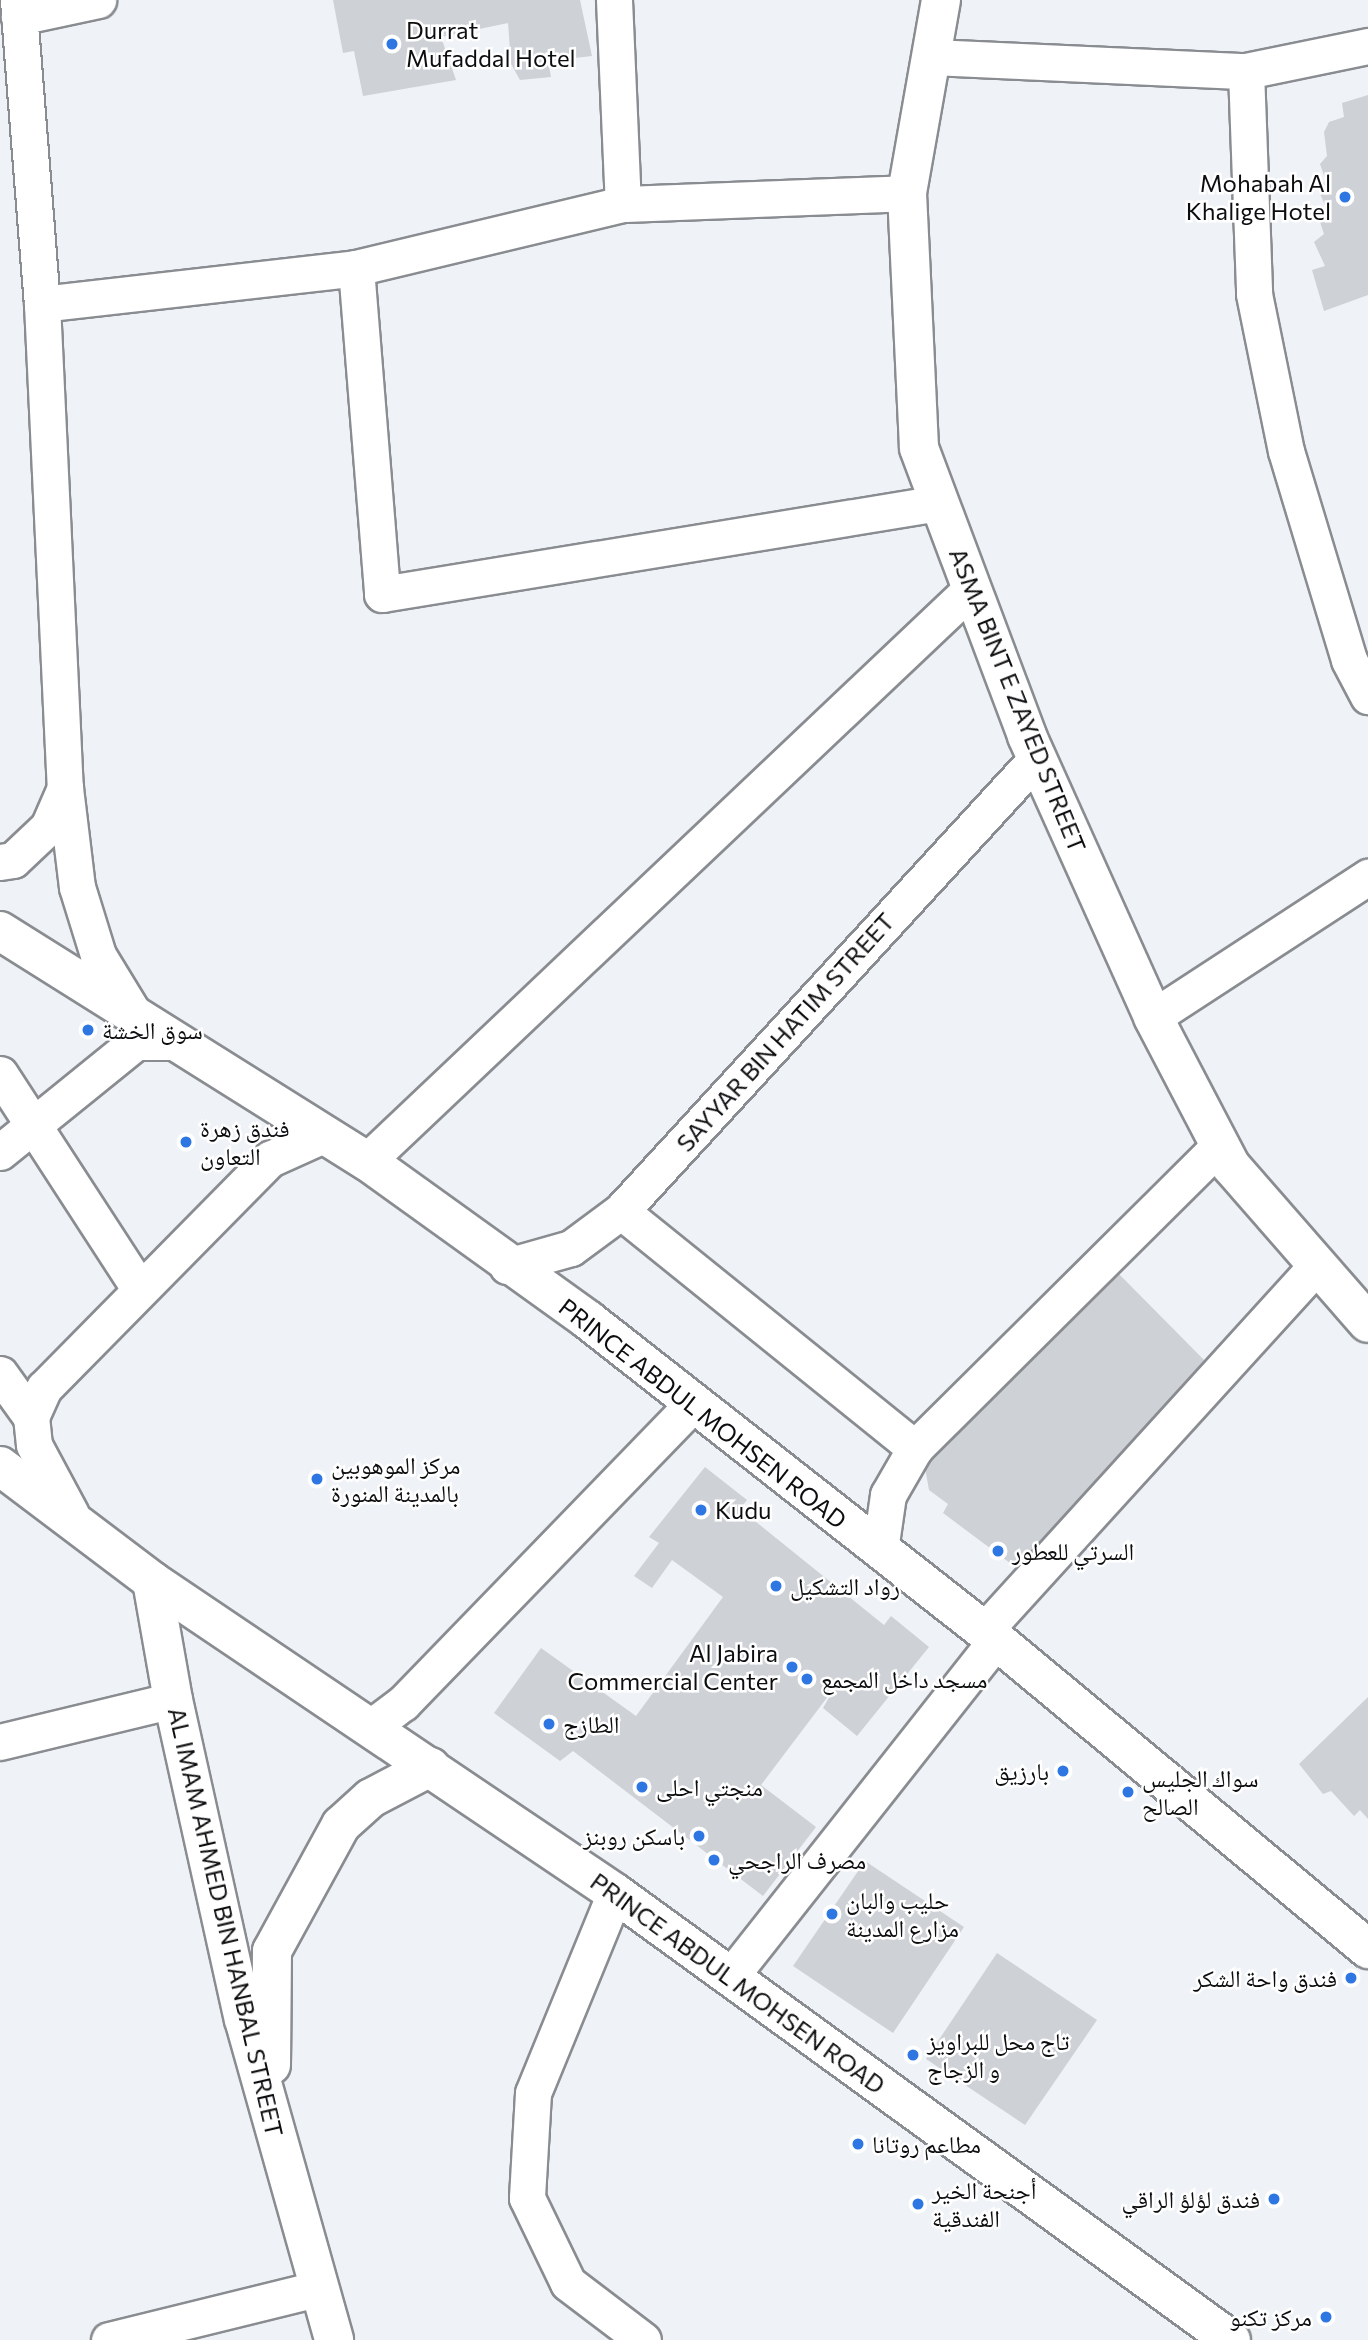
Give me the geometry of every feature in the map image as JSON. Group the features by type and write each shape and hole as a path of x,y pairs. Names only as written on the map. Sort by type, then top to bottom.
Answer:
{"main road":[{"name":"ASMA BINT E ZAYED STREET","path":"941,0 908,193 919,448 1037,758 1153,1017 1231,1166 1368,1324"},
{"name":"PRINCE ABDUL MOHSEN ROAD","path":"0,931 321,1136 367,1161 507,1266 588,1320 990,1636 1368,1949"},
{"name":"PRINCE ABDUL MOHSEN ROAD","path":"0,1466 71,1514 152,1581 615,1893 1231,2340"},
{"name":"AL IMAM AHMED BIN HANBAL STREET","path":"152,1581 173,1700 270,2110 334,2340"},
{"path":"270,2110 272,1951 341,1825 372,1798 430,1767"}],"street":[{"path":"98,0 18,9 42,304 65,788 77,887 99,955 138,1020"},
{"path":"614,0 623,204"},
{"path":"932,57 1245,71 1368,46"},
{"path":"1245,71 1254,294 1286,451 1349,660 1368,696"},
{"path":"42,304 356,268 623,204 908,193"},
{"path":"356,268 382,594 939,503"},
{"path":"367,1161 971,589"},
{"name":"SAYYAR BIN HATIM STREET","path":"507,1266 571,1248 621,1211 1037,758"},
{"path":"0,862 13,860 48,827 65,788"},
{"path":"1153,1017 1368,877"},
{"path":"0,1152 136,1042 173,1042"},
{"path":"0,1073 139,1288"},
{"path":"30,1417 44,1388 139,1288 270,1159 321,1136"},
{"path":"880,1550 888,1495 915,1448 1220,1145"},
{"path":"621,1211 915,1448"},
{"path":"730,1977 990,1636 1317,1265"},
{"path":"0,1374 30,1417 34,1445 71,1514"},
{"path":"372,1727 403,1703 694,1403"},
{"path":"0,1742 173,1700"},
{"path":"615,1893 533,2093 527,2198 568,2283 643,2340"},
{"path":"109,2340 320,2288"}],"building":[{"name":"Durrat Mufaddal Hotel","path":"333,0 580,0 592,56 548,61 551,77 520,80 511,64 508,23 441,37 456,80 363,96 354,51 343,53"},
{"name":"Mohabah Al Khalige Hotel","path":"1368,95 1368,295 1324,311 1312,270 1325,266 1314,242 1324,234 1317,213 1326,208 1317,186 1326,181 1320,164 1327,156 1324,132 1329,122 1344,117 1342,103"},
{"path":"1117,1272 1209,1365 1018,1569 943,1513 948,1504 929,1490 925,1468"},
{"name":"Al Jabira Commercial Center","path":"705,1467 747,1500 740,1509 884,1625 891,1616 929,1647 857,1736 823,1708 835,1687 761,1785 816,1827 763,1896 573,1751 560,1761 494,1713 541,1648 636,1716 723,1597 672,1560 652,1588 634,1576 659,1543 649,1537"},
{"path":"1368,1697 1368,1819 1360,1810 1354,1816 1331,1791 1323,1794 1299,1764"},
{"path":"865,1861 964,1927 893,2033 793,1966"},
{"path":"997,1953 1097,2020 1025,2125 926,2059"}],"place":[{"name":"Durrat Mufaddal Hotel","path":"392,44"},
{"name":"Mohabah Al Khalige Hotel","path":"1345,197"},
{"name":"سوق الخشة","path":"88,1030"},
{"name":"فندق زهرة التعاون","path":"186,1142"},
{"name":"مركز الموهوبين بالمدينة المنورة","path":"317,1479"},
{"name":"Kudu","path":"701,1510"},
{"name":"السرتي للعطور","path":"998,1551"},
{"name":"رواد التشكيل","path":"776,1586"},
{"name":"Al Jabira Commercial Center","path":"792,1667"},
{"name":"مسجد داخل المجمع","path":"807,1679"},
{"name":"الطازج","path":"549,1724"},
{"name":"بارزيق","path":"1063,1771"},
{"name":"منجتي احلى","path":"642,1787"},
{"name":"سواك الجليس الصالح","path":"1128,1792"},
{"name":"باسكن روبنز","path":"699,1836"},
{"name":"مصرف الراجحي","path":"714,1860"},
{"name":"حليب والبان مزارع المدينة","path":"832,1914"},
{"name":"فندق واحة الشكر","path":"1351,1978"},
{"name":"تاج محل للبراويز و الزجاج","path":"913,2055"},
{"name":"مطاعم روتانا","path":"858,2144"},
{"name":"فندق لؤلؤ الراقي","path":"1274,2199"},
{"name":"أجنحة الخير الفندقية","path":"918,2204"},
{"name":"مركز تكنو","path":"1326,2317"}]}
